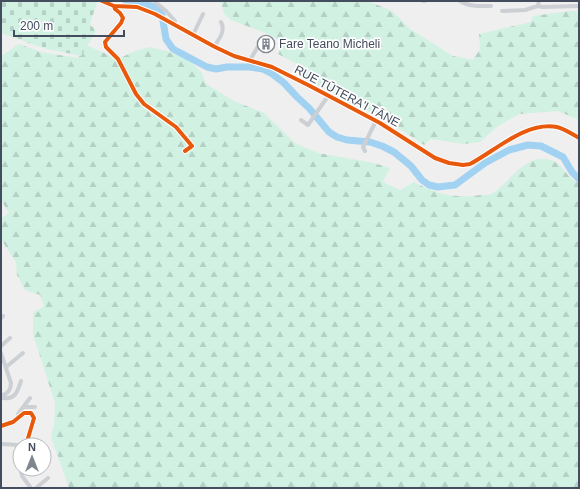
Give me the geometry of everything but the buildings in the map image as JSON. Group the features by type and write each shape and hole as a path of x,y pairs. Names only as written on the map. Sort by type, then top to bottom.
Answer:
{"street":[{"name":"RUE TŪTERA'I TĀNE","path":"102,1 114,6 132,6 155,14 234,56 272,67 376,121 435,158 448,163 463,165 470,164 520,134 542,127 557,127 579,138"},
{"path":"154,1 160,3 175,21 174,25"},
{"path":"460,1 464,4 473,6 491,6"},
{"path":"538,6 539,1"},
{"path":"114,6 123,18 121,24 105,42 106,47 118,59 136,94 144,104 176,127 182,136 191,144 192,146 190,149 185,151"},
{"path":"502,11 525,10 538,6 579,6"},
{"path":"193,35 203,14"},
{"path":"214,46 222,34 223,26 221,22"},
{"path":"250,60 260,43"},
{"path":"300,120 308,125 328,96"},
{"path":"365,151 363,147 376,121"},
{"path":"1,346 10,338"},
{"path":"1,353 11,386 8,392 1,396 6,399 13,397 19,390 21,381"},
{"path":"6,367 23,353"},
{"path":"18,418 18,414 30,398"},
{"path":"24,407 34,407"},
{"path":"1,426 13,422 26,412 33,416 29,437"},
{"path":"2,444 12,445"},
{"path":"23,477 31,488"},
{"path":"36,488 48,478"}],"green space":[{"path":"1,1 94,1 97,2 90,24 96,31 81,56 43,48 1,33"},
{"path":"221,1 368,1 392,11 410,29 453,56 473,60 480,49 479,34 531,22 533,16 579,11 579,120 558,111 519,114 498,126 480,142 464,144 431,139 424,145 380,117 302,77 303,67 278,54 281,42 268,34 231,20 224,14"},
{"path":"19,44 41,52 78,58 86,45 118,59 135,51 149,47 166,51 189,60 202,73 206,84 234,101 264,113 295,143 318,153 374,163 390,168 383,182 400,190 414,182 430,190 455,196 489,195 499,189 516,172 529,162 543,159 555,162 570,177 579,183 579,488 69,488 51,437 54,425 55,403 33,334 33,313 44,306 40,295 25,290 17,275 16,262 2,241 1,218 9,213 1,200 1,56"}],"waterway":[{"path":"126,1 146,4 156,8 159,11 162,15 166,39 173,49 207,67 216,69 227,67 250,67 263,69 271,73 284,83 309,108 329,132 337,137 347,140 370,142 394,152 411,166 422,180 429,185 438,187 455,185 485,163 509,150 528,145 541,146 563,157 572,172 579,179"}],"cycle path":[{"path":"102,1 114,6 137,7 155,14 234,56 272,67 380,123 435,158 449,163 463,165 470,164 511,138 534,128 545,126 557,127 566,130 579,138"},
{"path":"114,6 123,18 121,23 105,42 106,47 118,59 136,94 144,104 176,127 192,146 185,151"},
{"path":"1,426 13,422 24,413 31,413 34,418 28,437"}],"place":[{"name":"Fare Teano Micheli","path":"266,44"}]}
